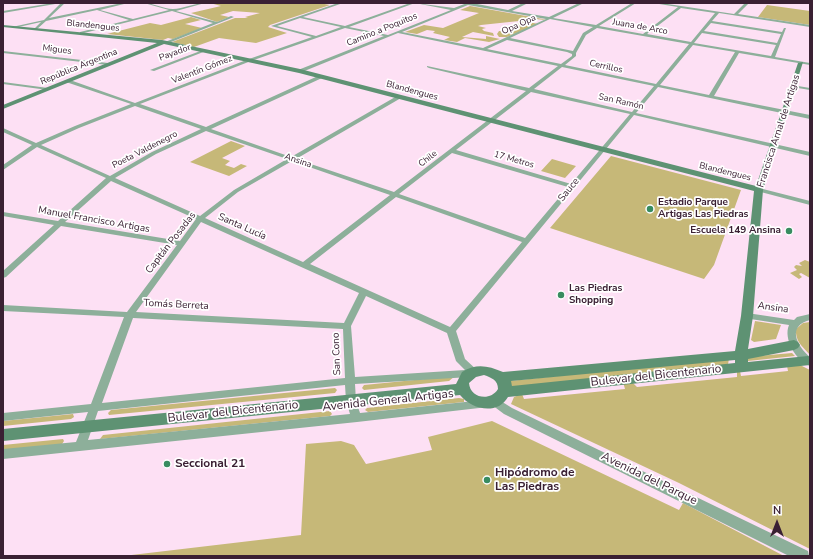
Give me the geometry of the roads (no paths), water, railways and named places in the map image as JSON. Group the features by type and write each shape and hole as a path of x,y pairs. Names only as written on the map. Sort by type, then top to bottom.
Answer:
{"street":[{"path":"36,26 58,3"},
{"path":"3,12 58,3"},
{"path":"36,26 46,20 63,3"},
{"path":"36,26 46,20 126,3"},
{"path":"146,3 217,23"},
{"path":"81,33 203,3"},
{"path":"317,37 273,26 342,3"},
{"name":"Valentín Gómez","path":"3,168 36,145 77,127 250,60 413,3"},
{"path":"418,3 454,10"},
{"name":"Camino a Poquitos","path":"300,72 469,3"},
{"name":"Juana de Arco","path":"469,3 551,19 806,63"},
{"path":"508,11 526,3"},
{"name":"Opa Opa","path":"484,49 551,19 582,3"},
{"path":"562,66 574,56 582,37 634,3"},
{"path":"655,3 810,26"},
{"path":"688,8 694,3"},
{"path":"736,15 746,3"},
{"path":"644,35 680,7"},
{"path":"97,9 143,23"},
{"name":"Sauce","path":"451,331 718,12"},
{"name":"República Argentina","path":"3,108 108,64 232,17"},
{"path":"298,17 388,36"},
{"path":"205,27 211,22"},
{"path":"710,22 783,33"},
{"path":"772,58 788,23"},
{"name":"Blandengues","path":"3,26 36,26 164,43 250,60 810,203"},
{"name":"Cerrillos","path":"399,32 810,117"},
{"path":"701,32 778,44"},
{"path":"507,39 574,53"},
{"name":"Payador","path":"152,70 204,51"},
{"name":"Migues","path":"3,52 108,64"},
{"path":"711,96 738,52"},
{"name":"Francisca Arnal de Artigas","path":"741,361 747,316 759,190 794,86 806,63"},
{"name":"Chile","path":"304,265 562,66"},
{"name":"San Ramón","path":"429,67 810,154"},
{"name":"Poeta Valdenegro","path":"3,275 110,178 154,153 320,77"},
{"name":"Ansina","path":"68,81 527,241"},
{"path":"3,83 48,89"},
{"path":"794,86 810,89"},
{"name":"Capitán Posadas","path":"80,446 130,314 200,219 236,191 399,97"},
{"name":"Santa Lucía","path":"3,130 363,293 451,331"},
{"name":"17 Metros","path":"452,151 572,186"},
{"name":"Manuel Francisco Artigas","path":"3,214 182,244"},
{"name":"San Cono","path":"357,418 351,401 347,326 363,293"},
{"name":"Tomás Berreta","path":"3,308 347,326"},
{"name":"Ansina","path":"747,316 796,323"},
{"path":"794,345 791,336 792,328 796,323 810,317"},
{"path":"451,331 461,361 472,372"},
{"name":"Bulevar del Bicentenario","path":"497,399 741,361 794,345 809,361"},
{"name":"Bulevar del Bicentenario","path":"501,377 741,361 809,361"},
{"path":"491,371 501,377 506,387 497,399 475,401 469,397 464,389 464,379 472,372 491,371"},
{"name":"Avenida General Artigas","path":"3,417 349,381 472,372"},
{"name":"Bulevar del Bicentenario","path":"3,435 464,389"},
{"name":"Avenida General Artigas","path":"3,454 357,418 497,399"},
{"name":"Avenida del Parque","path":"497,399 508,411 803,556"}],"place":[{"name":"Estadio Parque Artigas Las Piedras","path":"650,209"},
{"name":"Escuela 149 Ansina","path":"789,231"},
{"name":"Las Piedras Shopping","path":"561,295"},
{"name":"Seccional 21","path":"167,464"},
{"name":"Hipódromo de Las Piedras","path":"487,480"}]}
